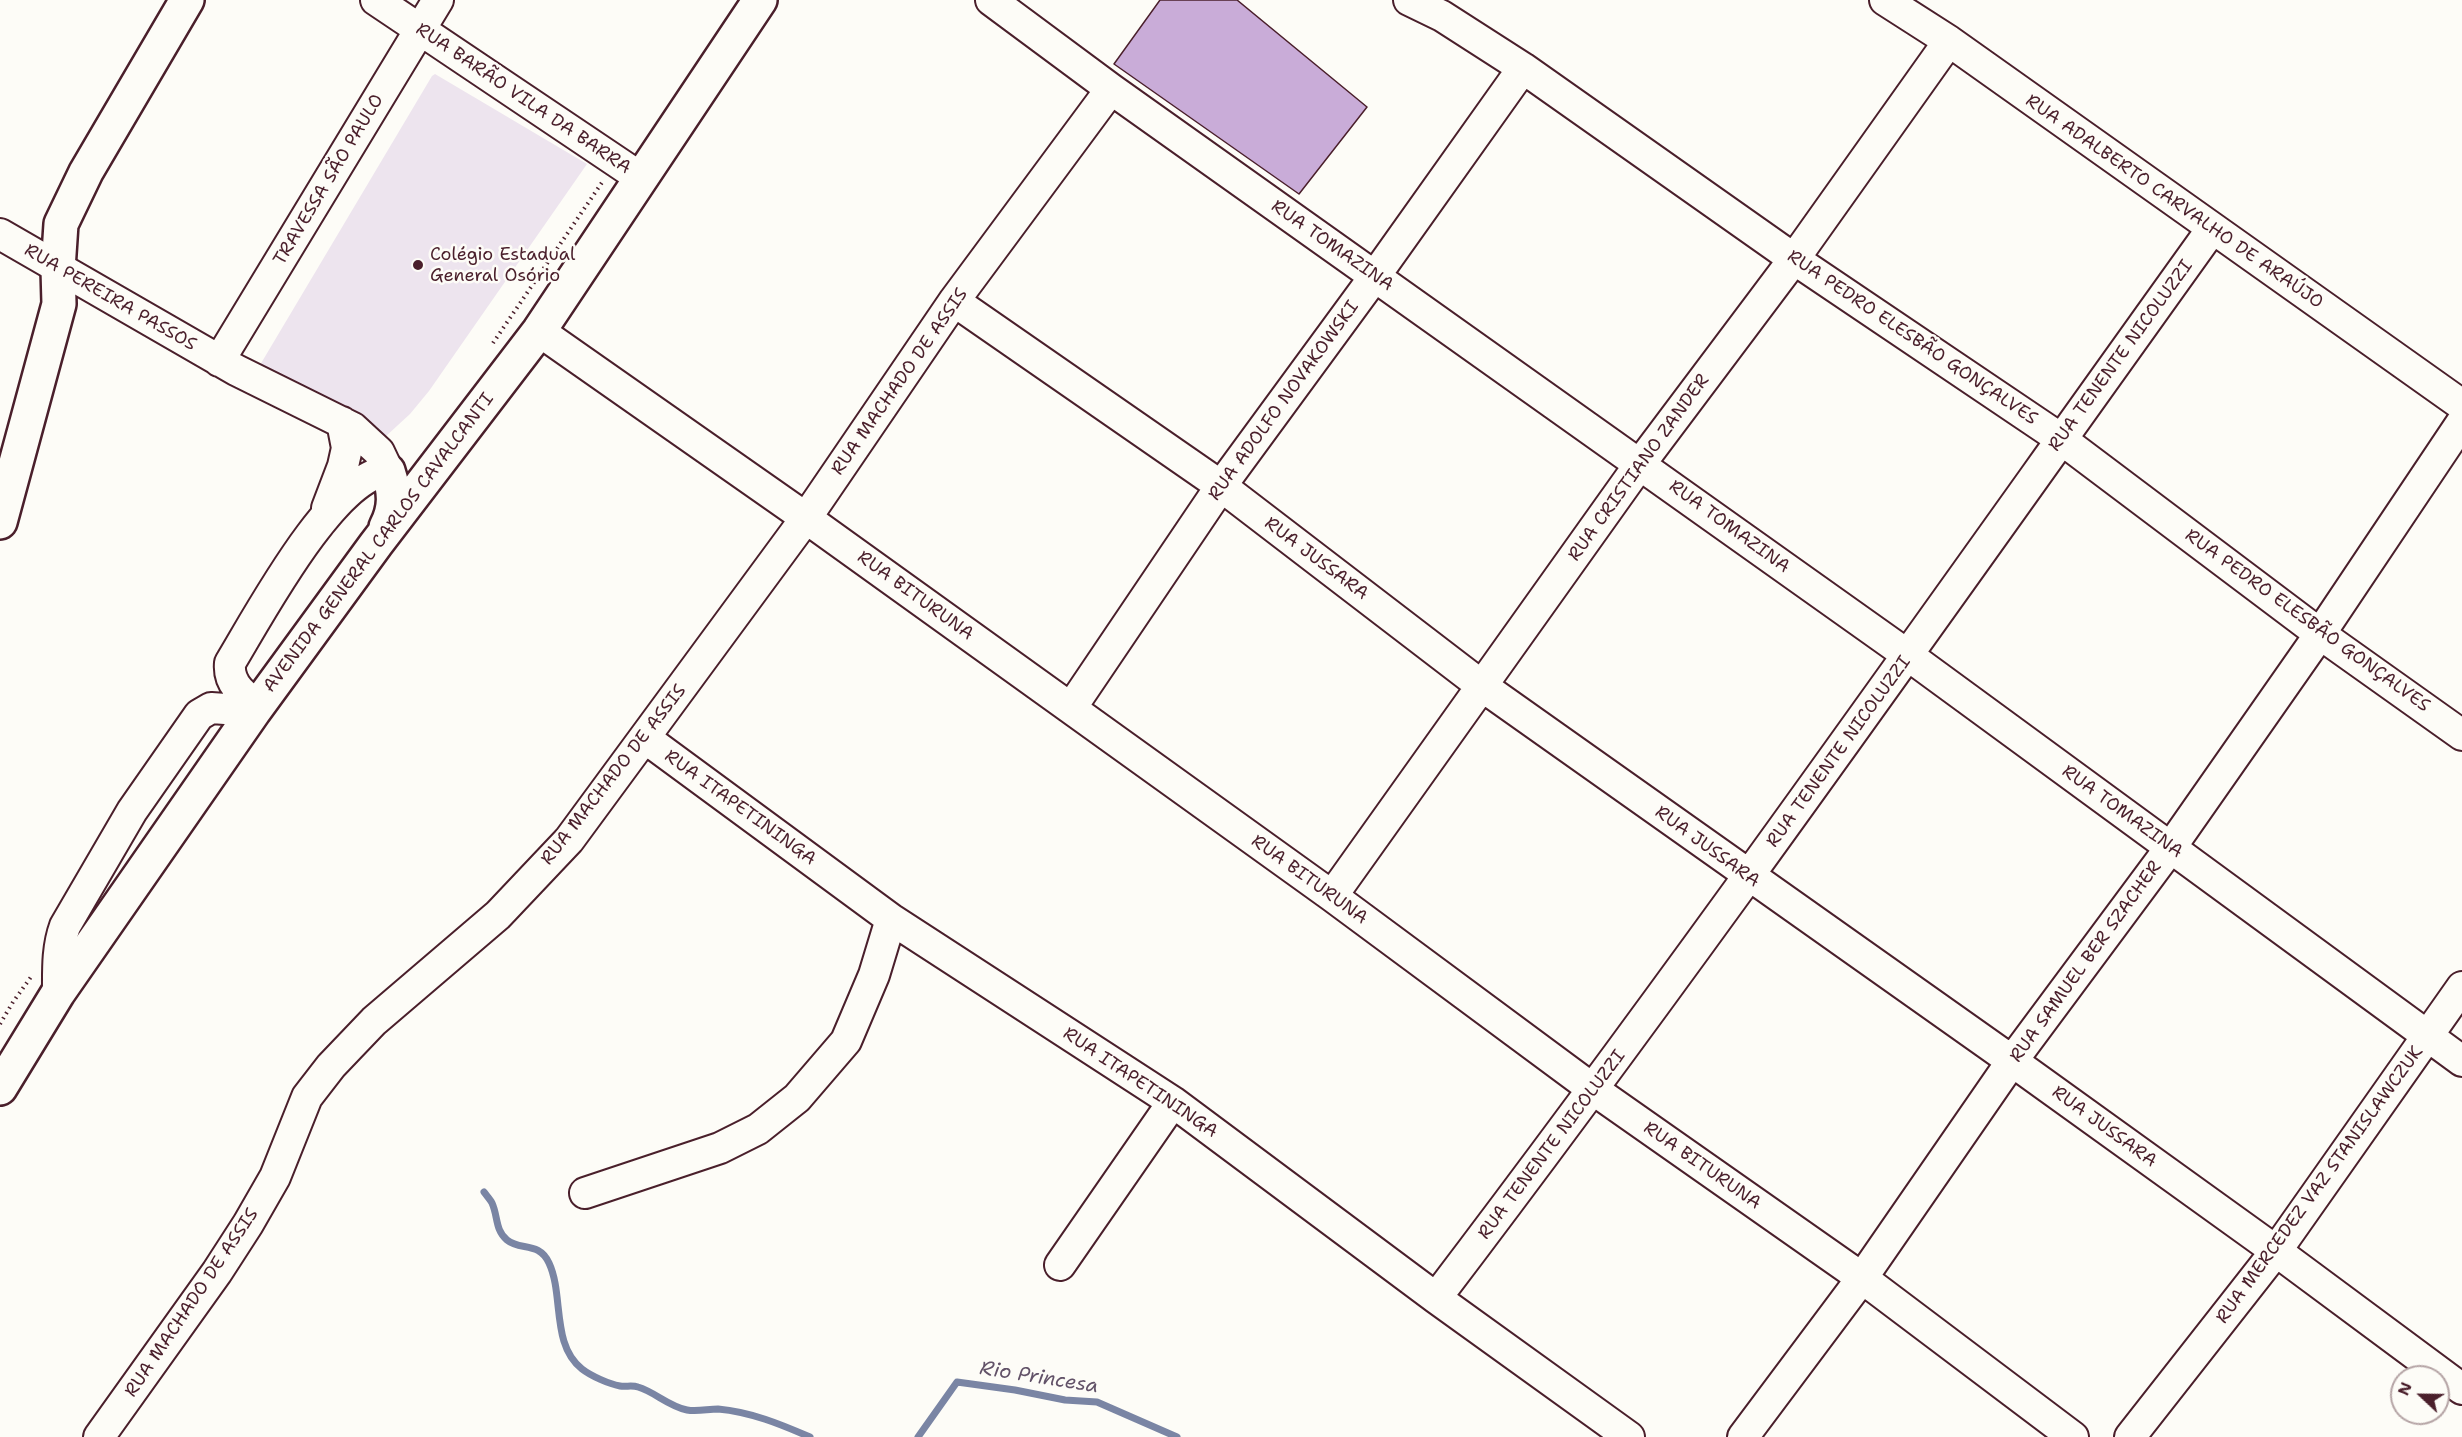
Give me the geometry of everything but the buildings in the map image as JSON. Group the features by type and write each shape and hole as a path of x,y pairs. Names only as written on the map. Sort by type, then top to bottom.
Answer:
{"main road":[{"path":"0,522 59,304 58,269 61,224 86,172 187,0"},
{"name":"AVENIDA GENERAL CARLOS CAVALCANTI","path":"0,1088 58,993 256,708 376,544 539,331 760,0"},
{"path":"376,544 388,524 393,508 394,487 388,471"}],"street":[{"name":"RUA BARÃO VILA DA BARRA","path":"376,0 641,178"},
{"name":"TRAVESSA SÃO PAULO","path":"219,361 438,0"},
{"name":"RUA TOMAZINA","path":"991,0 1111,89 1909,656 2462,1061"},
{"name":"RUA PEDRO ELESBÃO GONÇALVES","path":"1409,0 1442,16 1523,68 1794,259 2061,439 2320,634 2462,735"},
{"name":"RUA ADALBERTO CARVALHO DE ARAÚJO","path":"1885,0 1949,41 2462,405"},
{"name":"RUA CRISTIANO ZANDER","path":"1332,896 1640,464 1794,259 1949,41"},
{"name":"RUA ADOLFO NOVAKOWSKI","path":"1071,708 1221,486 1375,276 1523,68"},
{"name":"RUA MACHADO DE ASSIS","path":"99,1437 217,1272 248,1224 275,1177 307,1097 374,1021 506,907 568,840 806,518 954,301 1111,89"},
{"name":"RUA TENENTE NICOLUZZI","path":"1436,1298 1594,1090 1750,878 2212,228"},
{"name":"RUA PEREIRA PASSOS","path":"0,234 219,361"},
{"name":"RUA JUSSARA","path":"954,301 1221,486 1482,686 1750,878 2012,1061 2276,1251 2462,1389"},
{"name":"RUA BITURUNA","path":"539,331 806,518 1332,896 1594,1090 1862,1278 2073,1437"},
{"name":"AVENIDA GENERAL CARLOS CAVALCANTI","path":"219,361 342,422 364,437 379,452 388,471"},
{"path":"323,517 343,466 347,448 342,422"},
{"name":"RUA SAMUEL BER SZACHER","path":"1743,1437 1862,1278 2012,1061 2171,847 2320,634 2462,422"},
{"path":"256,708 237,688 229,672 230,663 279,582 323,517 354,487 368,477 377,472 388,471"},
{"path":"58,993 58,957 60,939 65,926 132,812 186,734 204,710 256,708"},
{"name":"RUA ITAPETININGA","path":"645,738 891,919 1173,1102 1436,1298 1629,1437"},
{"path":"585,1193 720,1148 758,1129 797,1098 846,1041 874,975 891,919"},
{"name":"RUA MERCEDEZ VAZ STANISLAWCZUK","path":"2130,1437 2276,1251 2462,987"},
{"path":"1059,1265 1173,1102"}],"shaded area":[{"name":"Colégio Estadual General Osório","path":"435,74 587,164 429,391 410,414 385,437 260,365"}],"waterway":[{"name":"Rio Princesa","path":"484,1192 492,1203 503,1236 512,1243 535,1249 545,1256 549,1263 566,1347 572,1359 582,1369 595,1377 620,1386 636,1386 644,1389 680,1408 695,1411 718,1409 742,1413 776,1423 810,1437"},
{"name":"Rio Princesa","path":"918,1437 957,1382 1065,1400 1097,1402 1177,1437"}],"place":[{"name":"Colégio Estadual General Osório","path":"418,265"}]}
